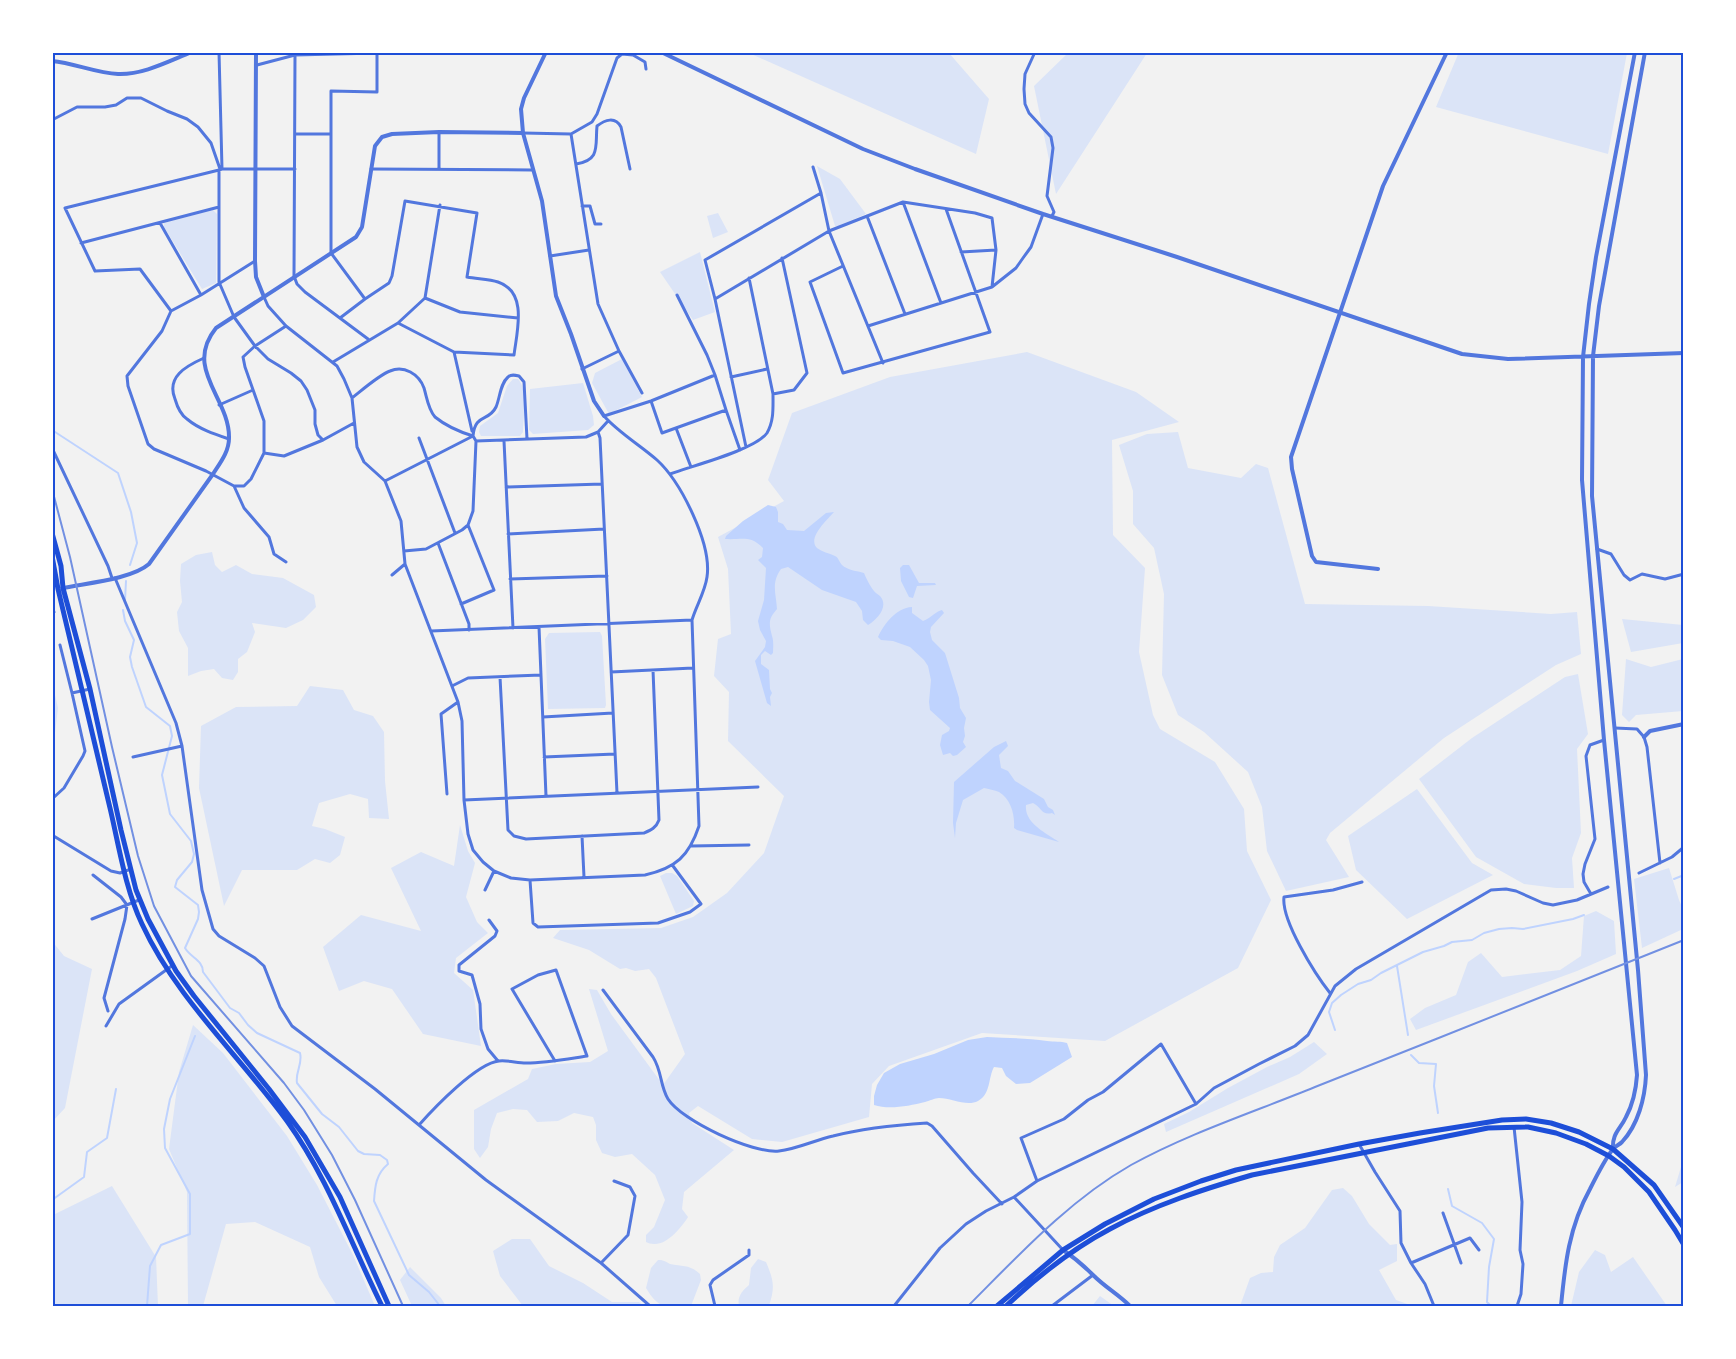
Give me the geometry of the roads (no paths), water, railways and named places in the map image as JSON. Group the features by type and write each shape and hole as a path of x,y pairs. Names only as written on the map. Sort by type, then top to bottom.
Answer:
{"highway":[{"path":"52,533 58,588 125,871 137,901 173,965 194,996 269,1088 304,1137 340,1197 389,1306"},
{"path":"52,556 56,567"},
{"path":"58,588 90,690 131,869 141,922 167,970 212,1030 264,1090 297,1136 343,1220 382,1306"},
{"path":"997,1306 1062,1250 1105,1224 1154,1199 1201,1181 1236,1170 1359,1144 1502,1120 1526,1119 1551,1124 1579,1132 1613,1149 1654,1186 1684,1228"},
{"path":"1006,1306 1069,1254 1109,1229 1156,1207 1252,1175 1488,1128 1528,1127 1556,1133 1586,1144 1609,1156 1624,1167 1648,1192 1684,1246"}],"street":[{"path":"52,61 108,73 130,74 192,52"},
{"path":"219,52 219,282 234,317 254,346 268,359 301,381 315,410 315,424 318,435 322,440"},
{"path":"256,52 256,277 268,306 286,326 337,366 341,372 352,398 357,447 364,462 385,481 401,521 405,564 458,702 462,721 464,800 468,834 473,850 494,871 511,878 530,880 645,874 663,871 673,865 691,846 699,826 692,620 705,587 708,559 692,513 670,474 608,420 594,401 556,296 542,201 523,133 521,110 546,52"},
{"path":"661,52 863,149 915,169 1043,214 1177,257 1462,354 1508,359 1684,353"},
{"path":"1035,52 1025,74 1025,96 1029,113 1050,137 1053,148 1047,196 1054,212 1052,216"},
{"path":"1378,568 1316,562 1312,556 1292,469 1291,457 1383,186 1448,52"},
{"path":"1613,1149 1614,1135 1626,1118 1633,1100 1637,1075 1604,740 1582,480 1583,357 1596,257 1636,52"},
{"path":"1561,1306 1566,1252 1578,1212 1613,1149 1622,1142 1631,1129 1646,1086 1638,970 1592,496 1593,356 1598,306 1645,52"},
{"path":"257,65 295,55 378,53 377,92 331,91 332,253 365,300"},
{"path":"58,588 114,578 142,570 149,564 223,459 229,439 227,426 205,369 204,358 207,342 216,328 356,237 362,227 375,146 382,137 392,134 439,132 571,134 592,122 597,114 617,58 622,54 634,55 645,62 646,69"},
{"path":"295,55 294,276 297,284 305,292 368,339"},
{"path":"52,120 77,107 105,107 116,105 127,98 141,98 187,119 198,127 211,142 220,169"},
{"path":"576,164 585,162 594,156 597,146 597,126 604,120 613,120 621,127 630,169"},
{"path":"439,132 439,169"},
{"path":"295,134 331,134"},
{"path":"571,134 598,304 619,351 642,393"},
{"path":"813,167 829,231 883,363"},
{"path":"171,311 140,269 95,271 65,208 220,169 295,170"},
{"path":"371,169 532,170"},
{"path":"746,448 705,260 821,193"},
{"path":"340,318 389,283 392,276 405,201 477,212 467,277 498,282 511,289 516,298 518,318 514,355 454,352 398,323"},
{"path":"715,299 829,231 903,202 975,213 992,218 996,250 992,287"},
{"path":"903,202 941,303"},
{"path":"332,362 398,323 425,298 440,205"},
{"path":"582,206 590,206 595,224 601,224"},
{"path":"81,242 219,207"},
{"path":"843,266 810,282 843,373 990,332 946,209"},
{"path":"868,326 992,287 1004,279 1020,263 1031,247 1043,214"},
{"path":"867,216 904,314"},
{"path":"160,223 202,294"},
{"path":"550,256 589,250"},
{"path":"961,252 996,250"},
{"path":"773,394 794,390 807,373 782,258"},
{"path":"255,261 171,311 162,331 127,376 128,386 148,444 154,449 213,474 234,486 244,486 256,473 264,452 264,421 242,357 254,346 286,326"},
{"path":"670,474 746,448 761,439 770,427 773,412 773,394 749,278"},
{"path":"677,294 707,355 740,450"},
{"path":"425,298 460,312 518,318"},
{"path":"582,369 619,351"},
{"path":"404,552 426,549 455,533 468,525 473,511 476,441 473,436 454,352"},
{"path":"204,358 182,369 172,385 173,394 184,417 211,432 229,439"},
{"path":"352,398 389,371 398,369 408,371 418,377 424,386 429,408 434,416 457,430 473,436"},
{"path":"731,377 767,369"},
{"path":"473,436 474,426 496,408 505,382 512,375 519,376 524,382 527,439"},
{"path":"604,416 651,401 715,375"},
{"path":"219,405 253,390"},
{"path":"651,401 662,433 726,410"},
{"path":"476,441 586,437 598,432 608,420"},
{"path":"264,452 284,456 322,440 354,423"},
{"path":"676,428 691,467"},
{"path":"598,432 600,438 617,793"},
{"path":"385,481 473,436"},
{"path":"418,438 455,533"},
{"path":"504,440 513,628"},
{"path":"52,448 114,578 176,723 182,746 202,890 213,929 219,936 255,958 264,966 280,1007 292,1026 375,1089 486,1180 601,1264 650,1306"},
{"path":"506,487 602,484"},
{"path":"234,486 244,508 269,537 274,554 286,562"},
{"path":"461,604 494,590 468,525"},
{"path":"508,534 604,529"},
{"path":"438,543 469,624 469,630"},
{"path":"1596,549 1611,554 1624,575 1630,580 1642,574 1665,579 1684,574"},
{"path":"392,575 405,564"},
{"path":"510,579 607,576"},
{"path":"52,607 54,612"},
{"path":"431,631 692,620"},
{"path":"539,627 546,796"},
{"path":"52,799 64,788 85,751 60,645"},
{"path":"611,672 693,668"},
{"path":"500,677 508,830 514,836 526,839 652,830 659,820 653,670"},
{"path":"452,686 468,678 541,675"},
{"path":"72,693 90,690"},
{"path":"447,794 441,714 458,702"},
{"path":"543,717 613,713"},
{"path":"1644,737 1650,731 1684,724"},
{"path":"1615,728 1637,729 1644,737 1647,747 1660,863"},
{"path":"1591,894 1584,882 1583,874 1595,839 1586,756 1590,745 1604,740"},
{"path":"134,757 182,746"},
{"path":"544,757 615,754"},
{"path":"464,800 758,787"},
{"path":"52,835 111,871 120,873 131,869"},
{"path":"582,836 584,877"},
{"path":"691,846 749,845"},
{"path":"1639,873 1672,857 1684,847"},
{"path":"530,880 533,923 538,928 658,923 690,912 701,904 673,865"},
{"path":"485,890 494,871"},
{"path":"93,874 121,897 127,905 126,920 104,998 108,1011"},
{"path":"1330,993 1306,957 1283,907 1284,897 1333,890 1362,882"},
{"path":"894,1306 940,1248 966,1224 1014,1197 1037,1181 1196,1104 1214,1088 1295,1046 1308,1035 1335,986 1356,969 1490,890 1516,891 1553,906 1577,900 1608,886"},
{"path":"92,919 137,901"},
{"path":"489,920 497,930 495,936 459,966 459,970 472,976 480,1004 481,1029 488,1049 498,1061"},
{"path":"106,1026 119,1004 173,965"},
{"path":"419,1125 438,1104 484,1066 498,1061 525,1063 555,1061 587,1056 556,970 538,976 512,989 555,1061"},
{"path":"603,990 654,1057 669,1100 680,1113 693,1121 750,1148 764,1151 779,1151 860,1129 927,1123 932,1126 972,1173 1002,1204"},
{"path":"1037,1181 1021,1138 1064,1119 1088,1100 1103,1092 1161,1044 1196,1104"},
{"path":"1514,1127 1522,1202 1520,1250 1523,1264 1517,1306"},
{"path":"1359,1144 1400,1211 1401,1243 1425,1284 1434,1306"},
{"path":"601,1264 628,1235 635,1196 630,1187 614,1181"},
{"path":"1014,1197 1062,1250 1086,1266 1093,1275 1130,1306"},
{"path":"1444,1213 1461,1264"},
{"path":"1411,1263 1470,1238 1479,1250"},
{"path":"715,1306 710,1285 713,1280 749,1255 749,1250"},
{"path":"1052,1306 1093,1275"}],"water":[{"path":"768,505 776,507 778,522 783,524 787,530 804,531 826,513 834,512 816,534 814,539 817,548 836,557 844,567 864,573 868,582 880,596 883,604 879,616 868,625 863,620 862,611 856,602 822,590 788,567 781,569 775,584 777,609 770,622 773,653 771,655 765,651 761,655 761,664 769,670 772,693 770,697 771,706 767,703 755,661 765,647 766,641 758,621 764,600 766,568 758,560 762,557 763,548 750,540 725,539 743,521"},
{"path":"903,565 909,565 919,583 935,583 936,585 917,586 913,598 909,597 901,581 900,568"},
{"path":"912,607 912,613 923,621 942,610 944,613 931,627 930,632 932,640 945,653 959,698 960,708 966,718 963,742 966,747 957,755 953,756 950,753 943,755 940,745 942,735 949,731 950,728 930,710 931,680 928,666 924,660 910,647 893,641 881,640 878,637 891,617 901,610"},
{"path":"1006,741 1008,746 999,755 1001,768 1008,771 1015,781 1044,799 1048,807 1053,810 1055,815 1044,812 1033,803 1026,805 1028,817 1032,822 1059,842 1014,828 1013,813 1007,799 999,792 984,788 963,800 956,823 955,838 953,823 954,782 994,747"},
{"path":"987,1037 1065,1042 1072,1057 1030,1083 1016,1084 1006,1076 1002,1068 994,1067 985,1094 974,1103 936,1098 899,1107 874,1105 877,1085 884,1073 900,1064 934,1054 968,1040"}],"waterway":[{"path":"52,430 118,473 131,512 137,543 130,565"},
{"path":"125,600 126,581"},
{"path":"123,610 125,621 134,640 130,657 132,667 146,707 170,726 172,736 162,775 170,814 191,841 194,854 192,862 177,880 175,887 198,905 198,919 185,948 199,962 203,972 230,1008 239,1013 248,1025 257,1033 300,1053 301,1061 297,1083 322,1114 339,1127 358,1151 364,1154 380,1155 387,1160 388,1164 381,1172 377,1181 374,1201 409,1275 429,1292 440,1306"},
{"path":"1674,879 1684,875"},
{"path":"1335,1030 1329,1012 1332,1003 1341,995 1358,984 1371,980 1423,952 1452,942 1472,940 1484,933 1499,929 1523,929 1584,915"},
{"path":"1397,966 1408,1035"},
{"path":"147,1306 150,1266 161,1245 190,1234 190,1194 165,1148 164,1129 170,1099 195,1036"},
{"path":"1411,1055 1419,1063 1436,1064 1434,1086 1438,1113"},
{"path":"52,1200 84,1177 87,1152 107,1138 116,1089"},
{"path":"1448,1189 1452,1206 1482,1223 1494,1239 1489,1267 1487,1302 1491,1306"}],"railway":[{"path":"52,489 70,557 138,856 154,906 191,976 284,1083 304,1110 332,1155 355,1200 403,1306"},
{"path":"968,1306 1065,1212 1108,1179 1153,1153 1222,1123 1684,940"}]}
